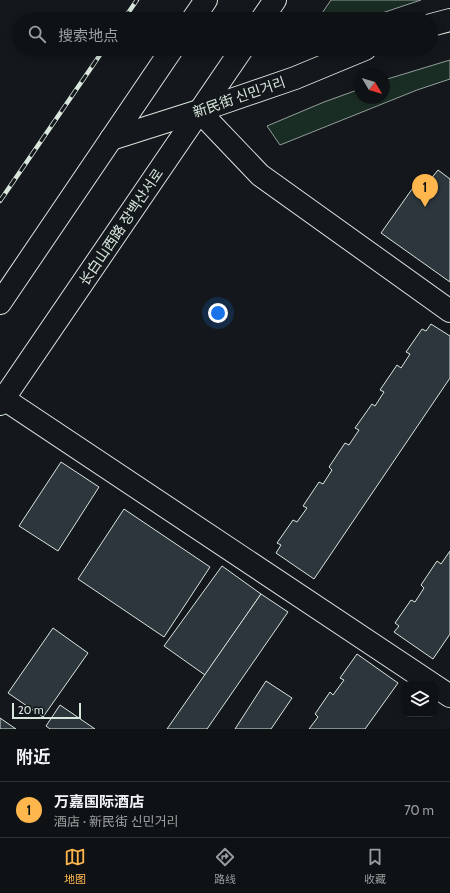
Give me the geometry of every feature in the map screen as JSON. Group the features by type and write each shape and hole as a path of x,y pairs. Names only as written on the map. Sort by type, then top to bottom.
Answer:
{"main road":[{"path":"198,12 206,0"},
{"path":"267,12 275,0"},
{"path":"438,23 450,20"},
{"path":"0,303 167,56"},
{"name":"长白山西路 장백산서로","path":"2,402 237,56"},
{"name":"新民街 신민거리","path":"111,138 199,111 295,78 348,56"},
{"path":"199,111 260,175 450,311"},
{"path":"2,402 427,681"},
{"path":"438,688 450,696"}],"green space":[{"path":"331,0 421,0 385,12 323,12"},
{"path":"450,60 450,79 390,101 390,78"},
{"path":"354,91 354,104 382,104 280,145 267,126"}],"building":[{"path":"438,170 450,179 450,282 381,233 422,175 430,180"},
{"path":"431,324 450,336 450,378 314,579 276,553 281,545 277,543 293,520 297,522 307,508 303,506 319,482 323,484 332,470 329,467 345,443 349,445 359,430 355,428 372,404 375,406 384,392 380,390 397,365 401,368 410,354 406,352 422,329 426,331"},
{"path":"61,462 99,487 58,551 19,526"},
{"path":"124,509 210,567 164,637 78,579"},
{"path":"450,551 450,634 433,659 394,632 399,626 395,623 411,600 415,602 424,588 421,585 437,561 441,564"},
{"path":"222,566 261,594 205,675 164,646"},
{"path":"261,594 288,612 207,729 167,729"},
{"path":"53,628 88,653 43,717 8,693"},
{"path":"357,654 398,683 365,729 309,729 318,717 315,714 330,692 333,695 344,680 340,678"},
{"path":"266,681 292,698 271,729 235,729"},
{"path":"60,705 95,729 50,729 46,726"},
{"path":"0,718 16,729 0,729"}],"railway":[{"path":"129,12 137,0"},
{"path":"0,201 99,56"}],"place":[{"name":"万嘉国际酒店","path":"425,207"}]}
